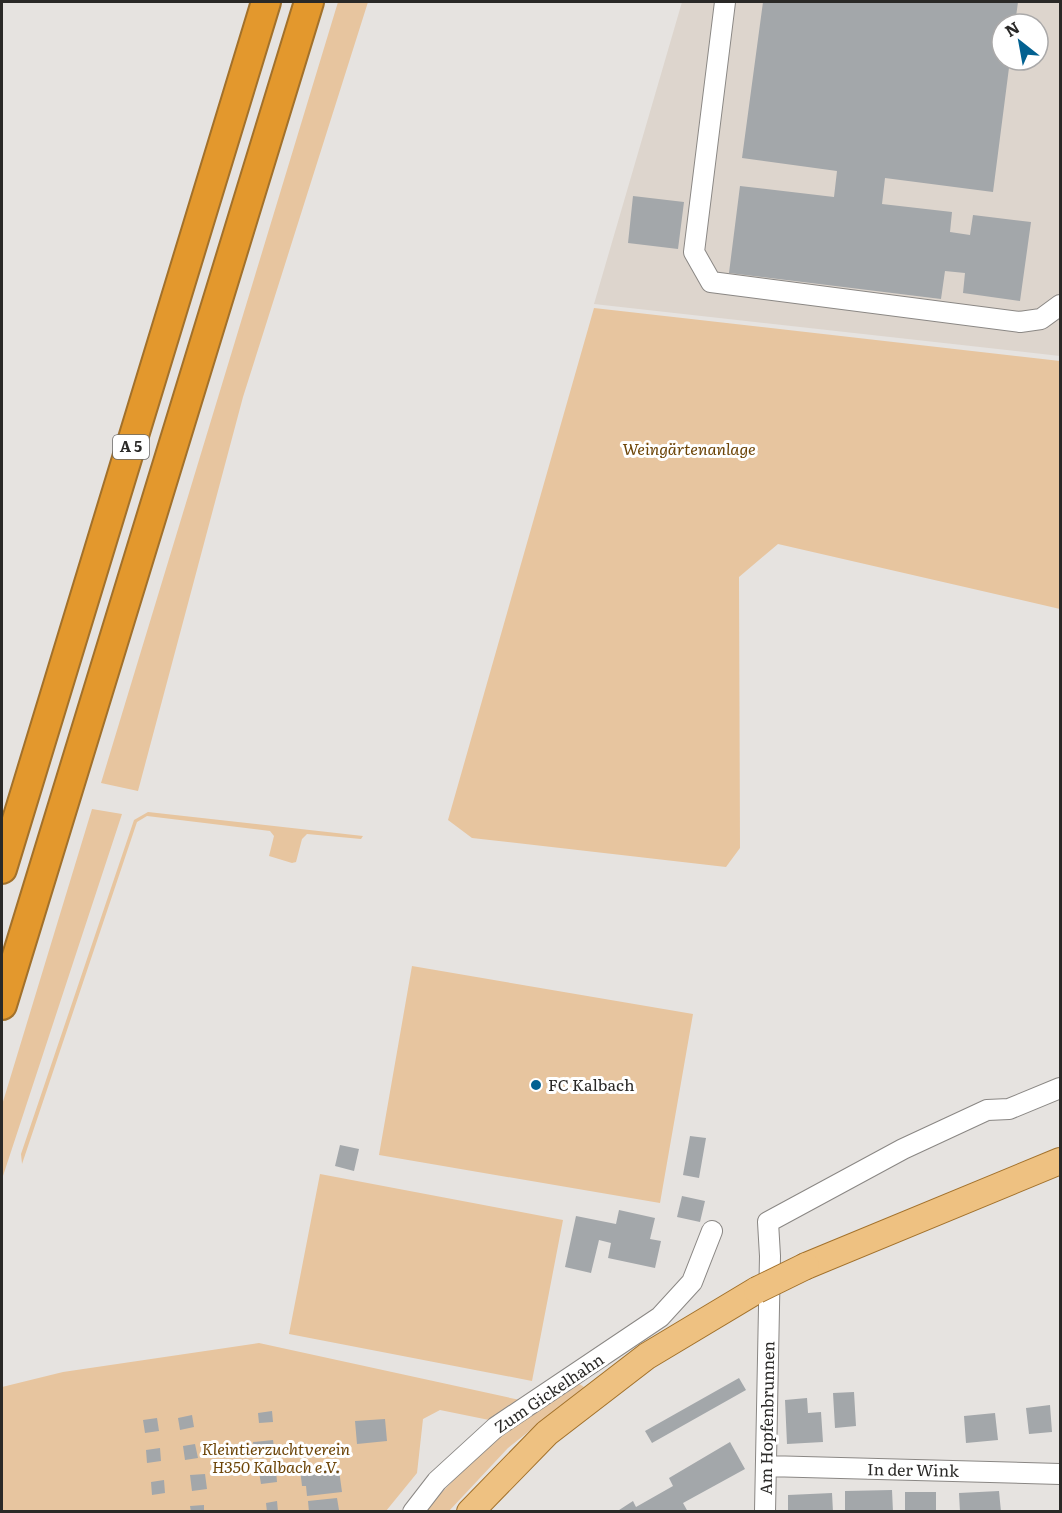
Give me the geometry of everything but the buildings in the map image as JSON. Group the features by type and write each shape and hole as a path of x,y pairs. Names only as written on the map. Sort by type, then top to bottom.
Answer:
{"highway":[{"name":"A 5","path":"2,869 266,2"},
{"name":"A 5","path":"2,1005 309,2"}],"main road":[{"path":"470,1512 547,1433 647,1356 757,1290 806,1266 1060,1161"}],"street":[{"path":"725,2 694,252 711,282 1020,322 1041,319 1060,306"},
{"name":"Am Hopfenbrunnen","path":"765,1512 769,1324 768,1222 903,1149 987,1110 1010,1108 1060,1088"},
{"name":"Zum Gickelhahn","path":"413,1512 437,1481 495,1427 660,1317 692,1282 712,1231"},
{"name":"In der Wink","path":"766,1466 1060,1474"}],"shaded area":[{"path":"682,2 1060,2 1060,356 594,304"}],"green space":[{"path":"338,2 368,2 243,397 138,791 101,783"},
{"name":"Weingärtenanlage","path":"594,308 1060,361 1060,609 778,544 739,577 740,848 726,867 472,838 448,820"},
{"path":"92,809 122,814 2,1179 2,1105"},
{"path":"148,812 363,836 361,839 307,834 302,839 296,862 292,863 269,856 274,836 270,831 147,816 137,822 22,1164 21,1154 134,820"},
{"name":"FC Kalbach","path":"412,966 693,1014 660,1203 379,1155"},
{"path":"320,1174 563,1220 532,1381 289,1334"},
{"name":"Kleintierzuchtverein H350 Kalbach e.V.","path":"259,1343 520,1400 494,1421 440,1410 423,1419 417,1473 386,1511 2,1512 2,1387 63,1372"},
{"path":"578,1383 584,1387 508,1448 449,1511 423,1512 491,1441"}],"place":[{"name":"FC Kalbach","path":"536,1085"}]}
